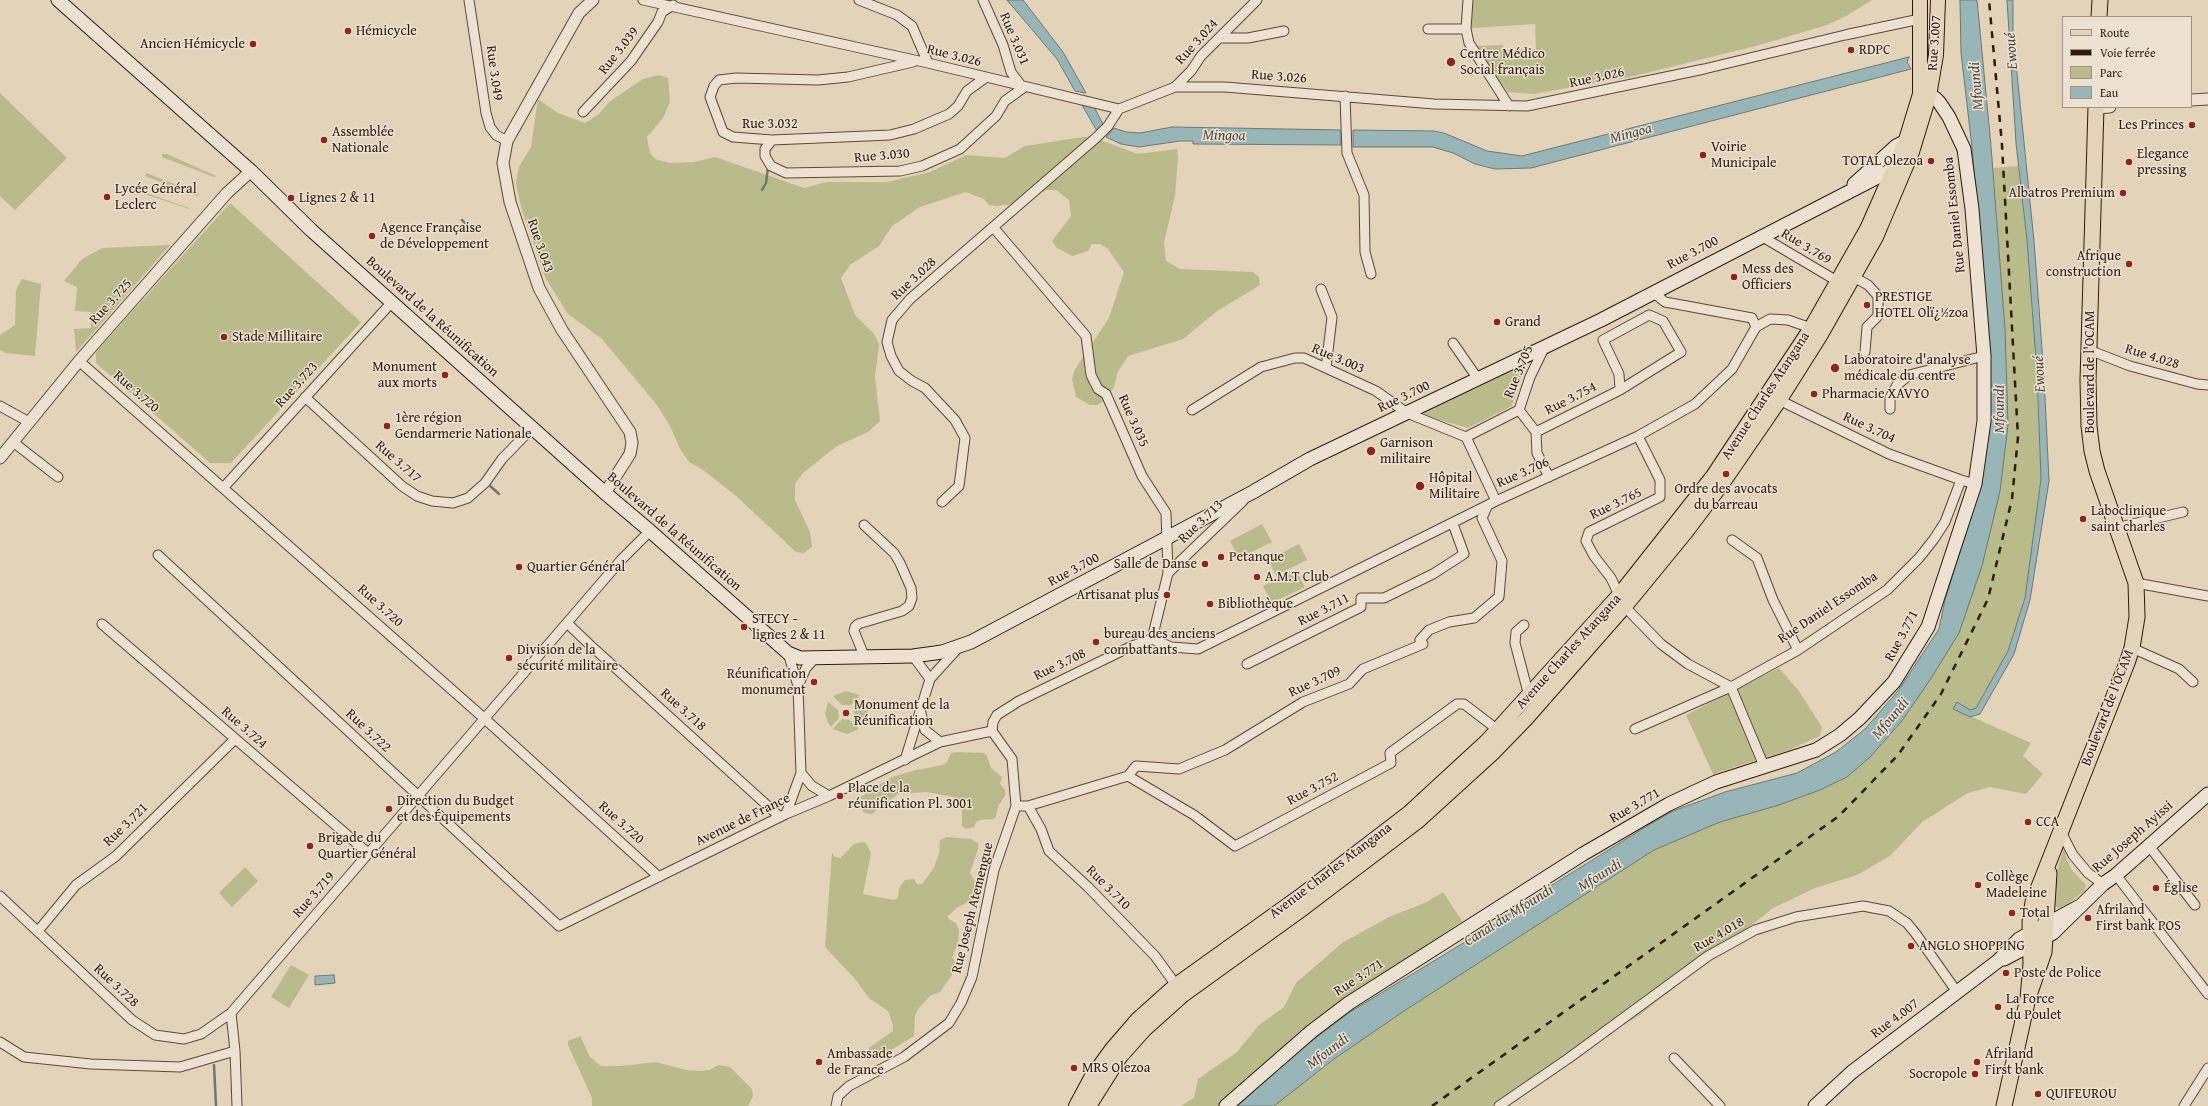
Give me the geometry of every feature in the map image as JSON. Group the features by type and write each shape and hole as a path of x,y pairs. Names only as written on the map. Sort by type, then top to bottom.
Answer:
{"highway":[{"path":"2099,16 2100,0"},
{"name":"Boulevard de l'OCAM","path":"2028,998 2030,934 2033,902 2132,648 2138,617 2136,583 2116,528 2092,451 2089,426 2089,350 2101,108"},
{"name":"Boulevard de l'OCAM","path":"2004,1106 2028,998 2039,969 2046,927 2051,854"}],"main road":[{"name":"Boulevard de la Réunification","path":"58,0 251,171 311,230 532,428 788,653"},
{"name":"Rue 3.007","path":"1920,0 1925,90"},
{"name":"Rue 3.007","path":"1925,90 1936,55 1938,0"},
{"name":"Avenue Charles Atangana","path":"1089,1106 1120,1057 1145,1030 1183,995 1311,903 1417,822 1494,752 1526,719 1622,601 1713,476 1820,336 1852,276 1876,237 1908,162 1912,138 1925,90"},
{"name":"Rue Daniel Essomba","path":"1925,90 1935,98 1944,109 1964,149 1972,209 1984,356 1984,421 1975,484"},
{"name":"Avenue Charles Atangana","path":"1774,397 1837,281 1867,230 1894,168 1912,138"},
{"path":"1844,194 1893,149 1912,138"},
{"name":"Rue 3.700","path":"788,653 800,658 814,659 865,658 913,656 958,648 1007,624 1253,492 1310,459 1654,293 1761,236 1908,162"},
{"name":"Rue 3.771","path":"1226,1106 1312,1031 1349,1003 1582,854 1669,804 1716,782 1816,750 1840,735 1881,698 1894,682 1928,628 1975,484"},
{"name":"Avenue Charles Atangana","path":"1076,1106 1091,1078 1112,1049 1137,1020 1176,985 1305,892 1410,812 1498,730 1622,601"},
{"name":"Rue Joseph Ayissi","path":"2046,927 2080,906 2103,884 2116,875 2208,794"},
{"name":"Rue 4.007","path":"1815,1106 1852,1072 1998,961 2030,934 2046,927"}],"street":[{"name":"Rue 3.049","path":"469,0 486,113 490,127 496,135 507,141"},
{"name":"Rue 3.043","path":"593,0 579,13 507,141 504,152 504,177 512,209 539,288 562,330 630,432 632,443 630,454 606,493"},
{"name":"Rue 3.026","path":"643,0 928,63 1023,88 1119,109 1175,87 1225,87 1434,104 1527,106 1704,69 1845,35 1920,19"},
{"path":"859,0 897,15 912,26 928,63"},
{"name":"Rue 3.031","path":"983,0 1003,45 1011,72 1023,88"},
{"name":"Rue 3.024","path":"1175,87 1257,0"},
{"path":"1468,0 1466,29 1469,43 1509,106"},
{"name":"Rue 3.039","path":"583,112 631,61 658,22 662,12 673,6"},
{"path":"1428,29 1466,29"},
{"path":"1220,38 1248,38 1284,30"},
{"name":"Rue 3.032","path":"916,61 848,77 826,79 736,78 719,80 714,86 710,97 723,132 733,137 772,140 902,133 949,114 958,106 967,91 984,78"},
{"name":"Rue 3.030","path":"772,140 765,149 765,156 771,166 786,174 883,172 922,166 960,149 987,124 1006,102 1023,88"},
{"path":"1345,96 1347,153 1364,195 1366,252 1371,274"},
{"path":"2192,100 2208,99"},
{"name":"Rue 3.028","path":"942,502 959,486 965,438 955,420 925,388 912,381 899,371 891,356 887,342 892,320 910,299 1097,137 1108,126 1119,109"},
{"name":"Rue 3.725","path":"0,458 79,361 227,193 251,171"},
{"name":"Rue 3.035","path":"993,227 1086,336 1091,375 1098,389 1106,394 1142,476 1166,513 1167,538"},
{"name":"Rue 3.769","path":"1761,236 1837,281"},
{"path":"1852,276 1868,285 1878,296 1878,316 1867,327 1865,352"},
{"path":"1321,289 1332,317 1326,368"},
{"path":"1654,293 1665,302 1752,318 1756,327 1770,319 1788,320 1811,328"},
{"name":"Rue 3.723","path":"224,487 305,396 392,302"},
{"name":"Rue 3.754","path":"1536,432 1620,390 1681,352 1663,321 1649,315 1603,340 1619,374 1620,390"},
{"name":"Rue 3.706","path":"1152,639 1170,647 1198,649 1487,507 1496,501 1638,436 1695,404 1732,369 1756,327"},
{"path":"1453,343 1478,379"},
{"name":"Rue 3.705","path":"1466,437 1519,410 1530,377 1545,345"},
{"name":"Rue 4.028","path":"2089,350 2130,366 2198,384 2208,385"},
{"path":"1890,409 1890,398 1897,385 1909,375 1984,356"},
{"name":"Rue 3.003","path":"1192,410 1261,367 1277,361 1304,358 1376,391 1406,413 1466,437"},
{"name":"Rue 3.720","path":"79,361 224,487 485,719 658,877"},
{"name":"Rue 3.717","path":"305,396 402,486 417,496 432,502 454,503 468,498 484,483 502,459 532,428"},
{"name":"Rue 3.704","path":"1774,397 1889,454 1961,480"},
{"path":"0,406 29,422"},
{"name":"Rue 3.705","path":"1519,410 1536,432"},
{"path":"1536,432 1537,453 1549,477"},
{"name":"Rue 3.765","path":"1622,601 1611,578 1594,556 1586,541 1589,532 1660,497 1660,480 1638,436"},
{"path":"1466,437 1496,501"},
{"path":"13,442 58,477"},
{"path":"1961,480 1975,484"},
{"name":"Rue Daniel Essomba","path":"1636,729 1731,686 1798,650 1887,590 1919,558 1945,522 1961,480"},
{"name":"Rue 3.713","path":"1168,574 1253,492"},
{"name":"Rue 3.709","path":"1016,806 1028,806 1128,776 1136,766 1179,769 1225,750 1302,702 1349,684 1363,669 1423,644 1420,640 1428,630 1449,622 1474,618 1499,597 1502,561 1482,518 1487,507"},
{"path":"2116,528 2183,512"},
{"name":"Rue 3.711","path":"1247,664 1361,608 1361,598 1384,598 1433,574 1464,554 1452,524"},
{"path":"864,525 894,553 909,582 912,598 909,606 902,611 858,624 855,627 854,631 865,658"},
{"name":"Rue 3.719","path":"232,1013 621,560 650,531"},
{"path":"1152,639 1168,574 1167,538"},
{"path":"1732,540 1757,558 1773,600 1798,650"},
{"name":"Rue 3.722","path":"158,555 559,926"},
{"path":"2136,583 2208,596"},
{"path":"1622,601 1661,644 1688,664 1731,686 1764,766"},
{"name":"Rue 3.718","path":"567,623 783,816"},
{"name":"Rue 3.724","path":"102,624 368,853"},
{"path":"1524,625 1516,632 1515,644 1530,696"},
{"name":"Rue 3.708","path":"992,731 993,722 997,715 1019,701 1132,646 1152,639"},
{"path":"905,760 930,679 958,648"},
{"path":"2132,648 2178,668 2193,682"},
{"path":"783,816 801,773 798,686 788,653"},
{"path":"913,656 930,679"},
{"path":"798,686 806,668 814,659"},
{"name":"Rue 3.752","path":"1128,776 1194,815 1235,846 1391,762 1390,753 1457,704 1464,704 1498,730"},
{"path":"920,710 925,730 940,742 992,731"},
{"name":"Rue Joseph Atemengue","path":"836,1106 838,1096 849,1086 904,1057 949,1023 961,1003 972,977 994,870 1016,806 1012,759 992,731"},
{"name":"Rue 3.721","path":"38,931 76,885 116,856 235,739"},
{"name":"Avenue de France","path":"559,926 783,816 829,796 940,742"},
{"path":"801,773 812,786 829,796"},
{"name":"Rue 3.710","path":"1028,806 1042,829 1049,851 1088,887 1155,956 1176,985"},
{"path":"2060,830 2073,855 2088,873 2103,884"},
{"path":"2149,846 2195,905"},
{"path":"2116,875 2208,994"},
{"name":"Rue 3.728","path":"0,896 132,1020 155,1035 184,1039 201,1034 232,1013"},
{"name":"Rue 4.018","path":"1499,1106 1569,1058 1708,956 1755,930 1796,917 1863,906 1889,911 1907,923 1956,992"},
{"path":"232,1013 238,1106"},
{"path":"0,1042 24,1057 98,1064 180,1067 235,1051"},
{"path":"1674,1058 1720,1106"},
{"path":"2184,1106 2208,1068"}],"green space":[{"path":"1472,0 1872,0 1846,16 1827,25 1756,46 1634,76 1534,94 1508,92 1475,48 1476,46 1503,45 1504,50 1536,49 1535,24 1472,28"},
{"path":"659,75 668,78 670,102 663,118 647,137 650,153 655,159 670,163 694,162 715,157 804,188 827,182 887,182 930,172 966,155 1005,158 1025,146 1083,137 1092,137 1138,154 1177,149 1178,157 1175,196 1164,242 1166,261 1180,269 1253,272 1259,277 1260,285 1216,312 1183,339 1128,356 1118,371 1114,387 1105,400 1098,405 1090,405 1076,397 1072,379 1074,371 1109,318 1124,272 1108,249 1100,244 1092,244 1088,251 1072,256 1057,248 1052,241 1071,216 1069,200 1056,190 1047,190 1014,204 997,206 989,205 984,199 966,192 920,207 892,226 879,246 850,265 841,278 855,315 875,335 879,345 875,377 880,421 868,432 837,446 803,473 795,484 795,500 810,532 812,547 804,553 796,552 735,495 703,470 689,462 680,449 670,426 657,405 602,339 567,313 545,277 521,207 516,183 519,167 531,147 538,99 558,113 585,123 599,114 609,102 643,79"},
{"path":"0,93 67,158 15,210 0,196"},
{"path":"162,154 167,154 216,176 214,177 162,157"},
{"path":"2018,166 2027,240 2037,373 2041,479 2025,598 2008,651 1976,708 1970,710 1957,703 1954,709 2031,743 2023,756 2043,774 2026,794 1990,787 1968,793 1922,822 1890,856 1857,875 1815,888 1773,908 1640,1015 1527,1082 1492,1106 1274,1106 1334,1059 1407,1009 1654,850 1720,822 1779,805 1820,790 1847,777 1870,757 1901,722 1959,633 2000,491 2008,425 2005,329 1993,168"},
{"path":"146,173 198,193 199,195 197,196 145,176"},
{"path":"132,188 189,208 190,209 132,190"},
{"path":"230,203 361,322 231,463 210,463 96,363 96,352"},
{"path":"170,245 76,352 74,329 91,328 91,312 75,311 77,287 64,281 82,259 102,248"},
{"path":"22,279 41,284 35,356 6,353 0,350 0,335 15,325 16,290"},
{"path":"1526,361 1512,406 1468,428 1419,414"},
{"path":"1262,524 1272,542 1239,558 1230,541"},
{"path":"1299,544 1307,560 1276,575 1268,560"},
{"path":"1296,570 1305,587 1272,603 1263,586"},
{"path":"1779,668 1798,690 1822,727 1820,736 1789,750 1713,774 1686,715"},
{"path":"846,691 860,695 851,705 842,705 833,696"},
{"path":"862,698 868,711 864,723 854,715 853,708"},
{"path":"828,702 838,710 839,718 831,727 827,721 825,713"},
{"path":"842,719 849,720 859,729 847,734 833,729"},
{"path":"951,753 984,753 987,756 991,768 1002,777 1000,784 1005,790 1005,796 998,806 996,817 993,819 980,820 976,822 974,827 966,829 962,826 962,806 954,797 926,792 898,794 872,814 865,813 861,809 861,797 892,777 916,770 943,765 947,762"},
{"path":"947,837 971,839 978,843 978,849 970,873 976,883 977,895 974,899 958,907 948,916 949,919 956,923 959,930 958,944 952,957 958,966 940,992 930,996 918,1009 915,1015 914,1036 881,1056 868,1054 869,1048 893,1031 893,1025 888,1011 869,998 856,980 825,947 832,853 835,857 840,858 854,844 861,842 866,843 871,853 863,894 894,900 898,898 899,888 905,880 914,879 917,884 922,884 934,868 939,853 940,840"},
{"path":"2064,847 2071,869 2086,885 2084,891 2063,908 2058,908 2053,903 2055,877"},
{"path":"245,867 258,881 232,907 219,893"},
{"path":"1443,892 1462,921 1384,975 1221,1106 1181,1106 1194,1098 1198,1079 1237,1052 1259,1025 1284,1007 1296,983 1342,943 1389,917 1427,902"},
{"path":"291,965 309,975 289,1008 271,997"},
{"path":"580,1036 590,1057 601,1066 621,1066 656,1062 686,1070 700,1071 710,1070 718,1065 730,1067 752,1089 753,1096 748,1106 592,1106 592,1098 568,1045 568,1041"}],"water":[{"path":"1007,0 1023,0 1063,52 1086,93 1075,91 1057,59"},
{"path":"1960,0 1977,0 1991,146 2005,329 2008,425 2000,491 1982,566 1959,633 1930,680 1901,722 1870,757 1847,777 1820,790 1779,805 1720,822 1654,850 1407,1009 1334,1059 1274,1106 1238,1106 1284,1062 1350,1012 1501,920 1544,890 1652,823 1673,811 1725,792 1797,773 1836,752 1865,729 1898,691 1939,629 1945,600 1981,486 1990,422 1989,347 1972,147 1961,53"},
{"name":"Ewoué","path":"2007,0 2013,0 2013,34 2034,241 2044,376 2049,481 2030,600 2014,654 1980,714 1970,717 1953,709 1957,702 1970,710 1976,708 2008,651 2025,598 2041,479 2037,373 2027,240 2016,143"},
{"name":"Mingoa","path":"1909,57 1907,62 1911,69 1531,168 1495,169 1475,164 1453,153 1433,147 1353,147 1353,130 1434,131 1444,133 1487,151 1522,156"},
{"path":"1082,105 1094,107 1104,126 1097,131"},
{"name":"Mingoa","path":"1172,127 1341,130 1341,145 1193,144 1193,141 1180,141 1139,147 1121,144 1106,137 1114,128 1126,132 1140,133"},
{"path":"334,975 335,983 315,985 315,976"}],"waterway":[{"path":"762,190 766,183 768,167"},
{"path":"462,220 472,231"},
{"path":"488,484 499,494"},
{"path":"214,1065 216,1106"}],"railway":[{"path":"1432,1106 1839,816 1898,755 1941,694 1988,599 2012,499 2018,437 2002,145 1989,0"}],"place":[{"name":"Hémicycle","path":"348,31"},
{"name":"Ancien Hémicycle","path":"253,44"},
{"name":"RDPC","path":"1851,50"},
{"name":"Centre Médico Social français","path":"1451,62"},
{"name":"Les Princes","path":"2192,125"},
{"name":"Assemblée Nationale","path":"324,140"},
{"name":"Voirie Municipale","path":"1703,155"},
{"name":"TOTAL Olezoa","path":"1931,161"},
{"name":"Elegance pressing","path":"2129,162"},
{"name":"Albatros Premium","path":"2123,193"},
{"name":"Lycée Général Leclerc","path":"107,197"},
{"name":"Lignes 2 & 11","path":"291,198"},
{"name":"Agence Française de Développement","path":"372,236"},
{"name":"Afrique construction","path":"2129,264"},
{"name":"Mess des Officiers","path":"1734,277"},
{"name":"PRESTIGE HOTEL Olï¿½zoa","path":"1867,305"},
{"name":"Grand","path":"1497,322"},
{"name":"Stade Millitaire","path":"224,337"},
{"name":"Laboratoire d'analyse médicale du centre","path":"1835,368"},
{"name":"Monument aux morts","path":"445,375"},
{"name":"Pharmacie XAVYO","path":"1814,394"},
{"name":"1ère région Gendarmerie Nationale","path":"387,426"},
{"name":"Garnison militaire","path":"1371,451"},
{"name":"Ordre des avocats du barreau","path":"1726,474"},
{"name":"Hôpital Militaire","path":"1420,486"},
{"name":"Laboclinique saint charles","path":"2083,519"},
{"name":"Petanque","path":"1221,557"},
{"name":"Salle de Danse","path":"1205,564"},
{"name":"Quartier Général","path":"519,567"},
{"name":"A.M.T Club","path":"1257,577"},
{"name":"Artisanat plus","path":"1167,595"},
{"name":"Bibliothèque","path":"1210,604"},
{"name":"STECY - lignes 2 & 11","path":"744,627"},
{"name":"bureau des anciens combattants","path":"1096,642"},
{"name":"Division de la sécurité militaire","path":"509,658"},
{"name":"Réunification monument","path":"814,682"},
{"name":"Monument de la Réunification","path":"846,713"},
{"name":"Place de la réunification Pl. 3001","path":"840,796"},
{"name":"Direction du Budget et des Équipements","path":"389,809"},
{"name":"CCA","path":"2028,822"},
{"name":"Brigade du Quartier Général","path":"310,846"},
{"name":"Collège Madeleine","path":"1978,885"},
{"name":"Église","path":"2156,888"},
{"name":"Total","path":"2012,913"},
{"name":"Afriland First bank POS","path":"2088,918"},
{"name":"ANGLO SHOPPING","path":"1911,946"},
{"name":"Poste de Police","path":"2006,973"},
{"name":"La Force du Poulet","path":"1998,1007"},
{"name":"Ambassade de France","path":"819,1062"},
{"name":"Afriland First bank","path":"1977,1062"},
{"name":"MRS Olezoa","path":"1074,1068"},
{"name":"Socropole","path":"1975,1074"},
{"name":"QUIFEUROU","path":"2038,1094"}],"water label":[{"name":"Mfoundi","path":"1977,86"},
{"name":"Mfoundi","path":"2000,409"},
{"name":"Mfoundi","path":"1891,719"},
{"name":"Mfoundi","path":"1600,876"},
{"name":"Canal du Mfoundi","path":"1509,916"},
{"name":"Mfoundi","path":"1328,1052"}]}
